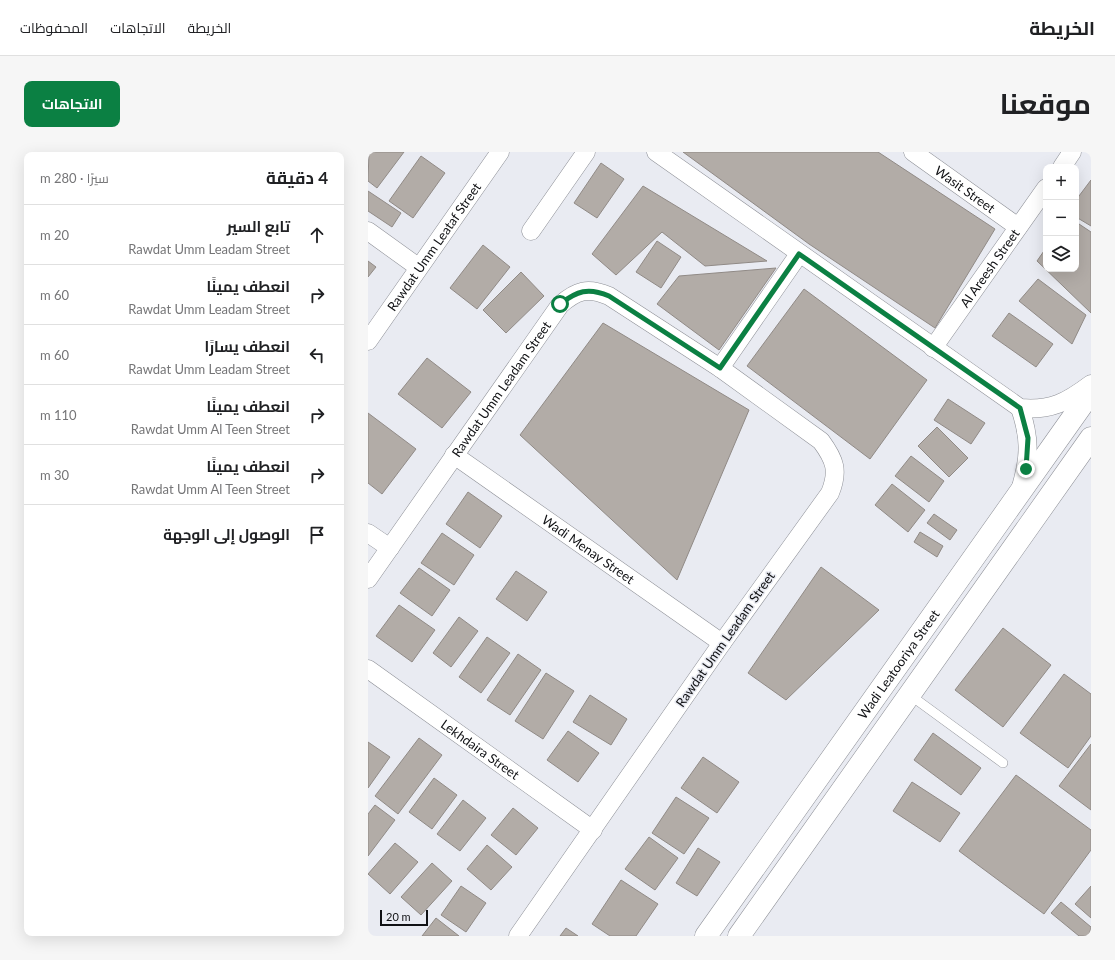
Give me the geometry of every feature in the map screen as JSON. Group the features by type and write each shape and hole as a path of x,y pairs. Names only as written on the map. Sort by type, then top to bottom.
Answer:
{"street":[{"name":"Rawdat Umm Leataf Street","path":"368,341 418,267 500,152"},
{"path":"531,232 586,152"},
{"path":"656,152 1020,408 1036,409 1049,407 1064,402 1091,384"},
{"name":"Wasit Street","path":"913,152 1018,227"},
{"path":"1064,164 1072,152"},
{"name":"Al Areesh Street","path":"933,348 1043,192"},
{"path":"368,230 418,267"},
{"path":"720,368 799,254"},
{"name":"Rawdat Umm Leadam Street","path":"368,579 560,304 570,296 584,291 598,291 609,296 720,368 821,440 830,453 835,466 836,480 830,493 722,643 518,936"},
{"name":"Wadi Leatooriya Street","path":"706,936 1091,392"},
{"path":"1020,408 1028,438 1029,453 1020,493"},
{"name":"Wadi Leatooriya Street","path":"739,936 1091,438"},
{"name":"Wadi Menay Street","path":"454,455 722,643"},
{"path":"368,533 390,548"},
{"name":"Lekhdaira Street","path":"368,669 593,830"}],"lane":[{"path":"910,695 1003,763"}],"building":[{"path":"369,152 404,152 377,188 368,181"},
{"path":"683,152 878,152 995,229 935,328 809,244"},
{"path":"421,156 445,173 413,218 389,201"},
{"path":"601,163 624,179 597,218 574,203"},
{"path":"1091,180 1091,226 1079,219 1079,196"},
{"path":"643,186 767,261 705,266 662,232 616,275 592,254"},
{"path":"368,191 401,213 392,227 368,211"},
{"path":"1079,224 1091,232 1091,313 1048,272 1079,272"},
{"path":"657,241 681,257 661,288 636,272"},
{"path":"483,245 510,267 477,309 450,288"},
{"path":"1043,252 1043,267 1037,261"},
{"path":"368,261 376,267 368,277"},
{"path":"776,268 719,350 657,304 679,276"},
{"path":"521,272 544,296 506,333 483,310"},
{"path":"1038,279 1086,315 1072,344 1019,301"},
{"path":"804,289 927,380 870,459 747,366"},
{"path":"1009,313 1053,344 1036,367 992,336"},
{"path":"603,323 749,410 677,580 520,435"},
{"path":"427,358 471,392 442,428 398,394"},
{"path":"948,399 985,423 971,444 934,420"},
{"path":"368,413 416,449 382,494 368,483"},
{"path":"937,427 968,458 949,477 918,446"},
{"path":"911,456 944,481 929,502 895,476"},
{"path":"892,484 925,510 908,532 875,505"},
{"path":"468,492 502,516 480,548 446,524"},
{"path":"934,514 957,530 950,540 927,523"},
{"path":"920,532 943,546 937,557 914,542"},
{"path":"442,533 474,555 454,585 421,563"},
{"path":"821,567 879,610 786,700 748,673"},
{"path":"419,568 450,590 432,616 400,593"},
{"path":"516,571 547,592 527,621 496,599"},
{"path":"399,605 435,630 412,662 376,636"},
{"path":"459,617 478,631 451,667 433,653"},
{"path":"1003,628 1051,665 1003,727 955,690"},
{"path":"487,637 510,653 481,693 459,677"},
{"path":"518,654 541,670 510,715 487,700"},
{"path":"546,673 574,691 543,739 515,721"},
{"path":"1064,674 1091,694 1091,736 1068,768 1020,733"},
{"path":"590,695 627,719 611,745 573,722"},
{"path":"568,731 599,753 578,782 547,760"},
{"path":"933,733 981,768 961,795 914,760"},
{"path":"419,738 442,755 398,814 375,796"},
{"path":"368,742 390,757 368,788"},
{"path":"1091,744 1091,810 1059,786"},
{"path":"703,757 739,782 717,813 681,788"},
{"path":"1016,775 1091,830 1091,850 1044,914 959,851"},
{"path":"434,778 457,795 432,829 409,812"},
{"path":"912,782 960,813 940,842 893,811"},
{"path":"676,797 709,818 684,854 652,833"},
{"path":"463,800 486,818 460,851 437,834"},
{"path":"375,805 395,820 368,856 368,814"},
{"path":"513,808 538,828 516,855 491,835"},
{"path":"649,837 678,858 655,890 625,869"},
{"path":"395,843 418,862 390,894 368,874"},
{"path":"487,845 512,867 491,890 467,869"},
{"path":"698,848 720,862 697,896 676,883"},
{"path":"432,863 452,881 421,915 401,897"},
{"path":"621,880 658,904 636,936 610,936 592,924"},
{"path":"461,886 486,903 466,932 441,915"},
{"path":"1091,886 1091,918 1075,904"},
{"path":"1061,902 1091,927 1089,936 1079,936 1051,913"},
{"path":"436,918 459,936 422,936"},
{"path":"566,928 578,936 560,936"}],"route":[{"path":"560,304 570,296 584,291 598,291 609,296 720,368 799,254 1020,408 1028,438 1029,453 1026,469"}]}
